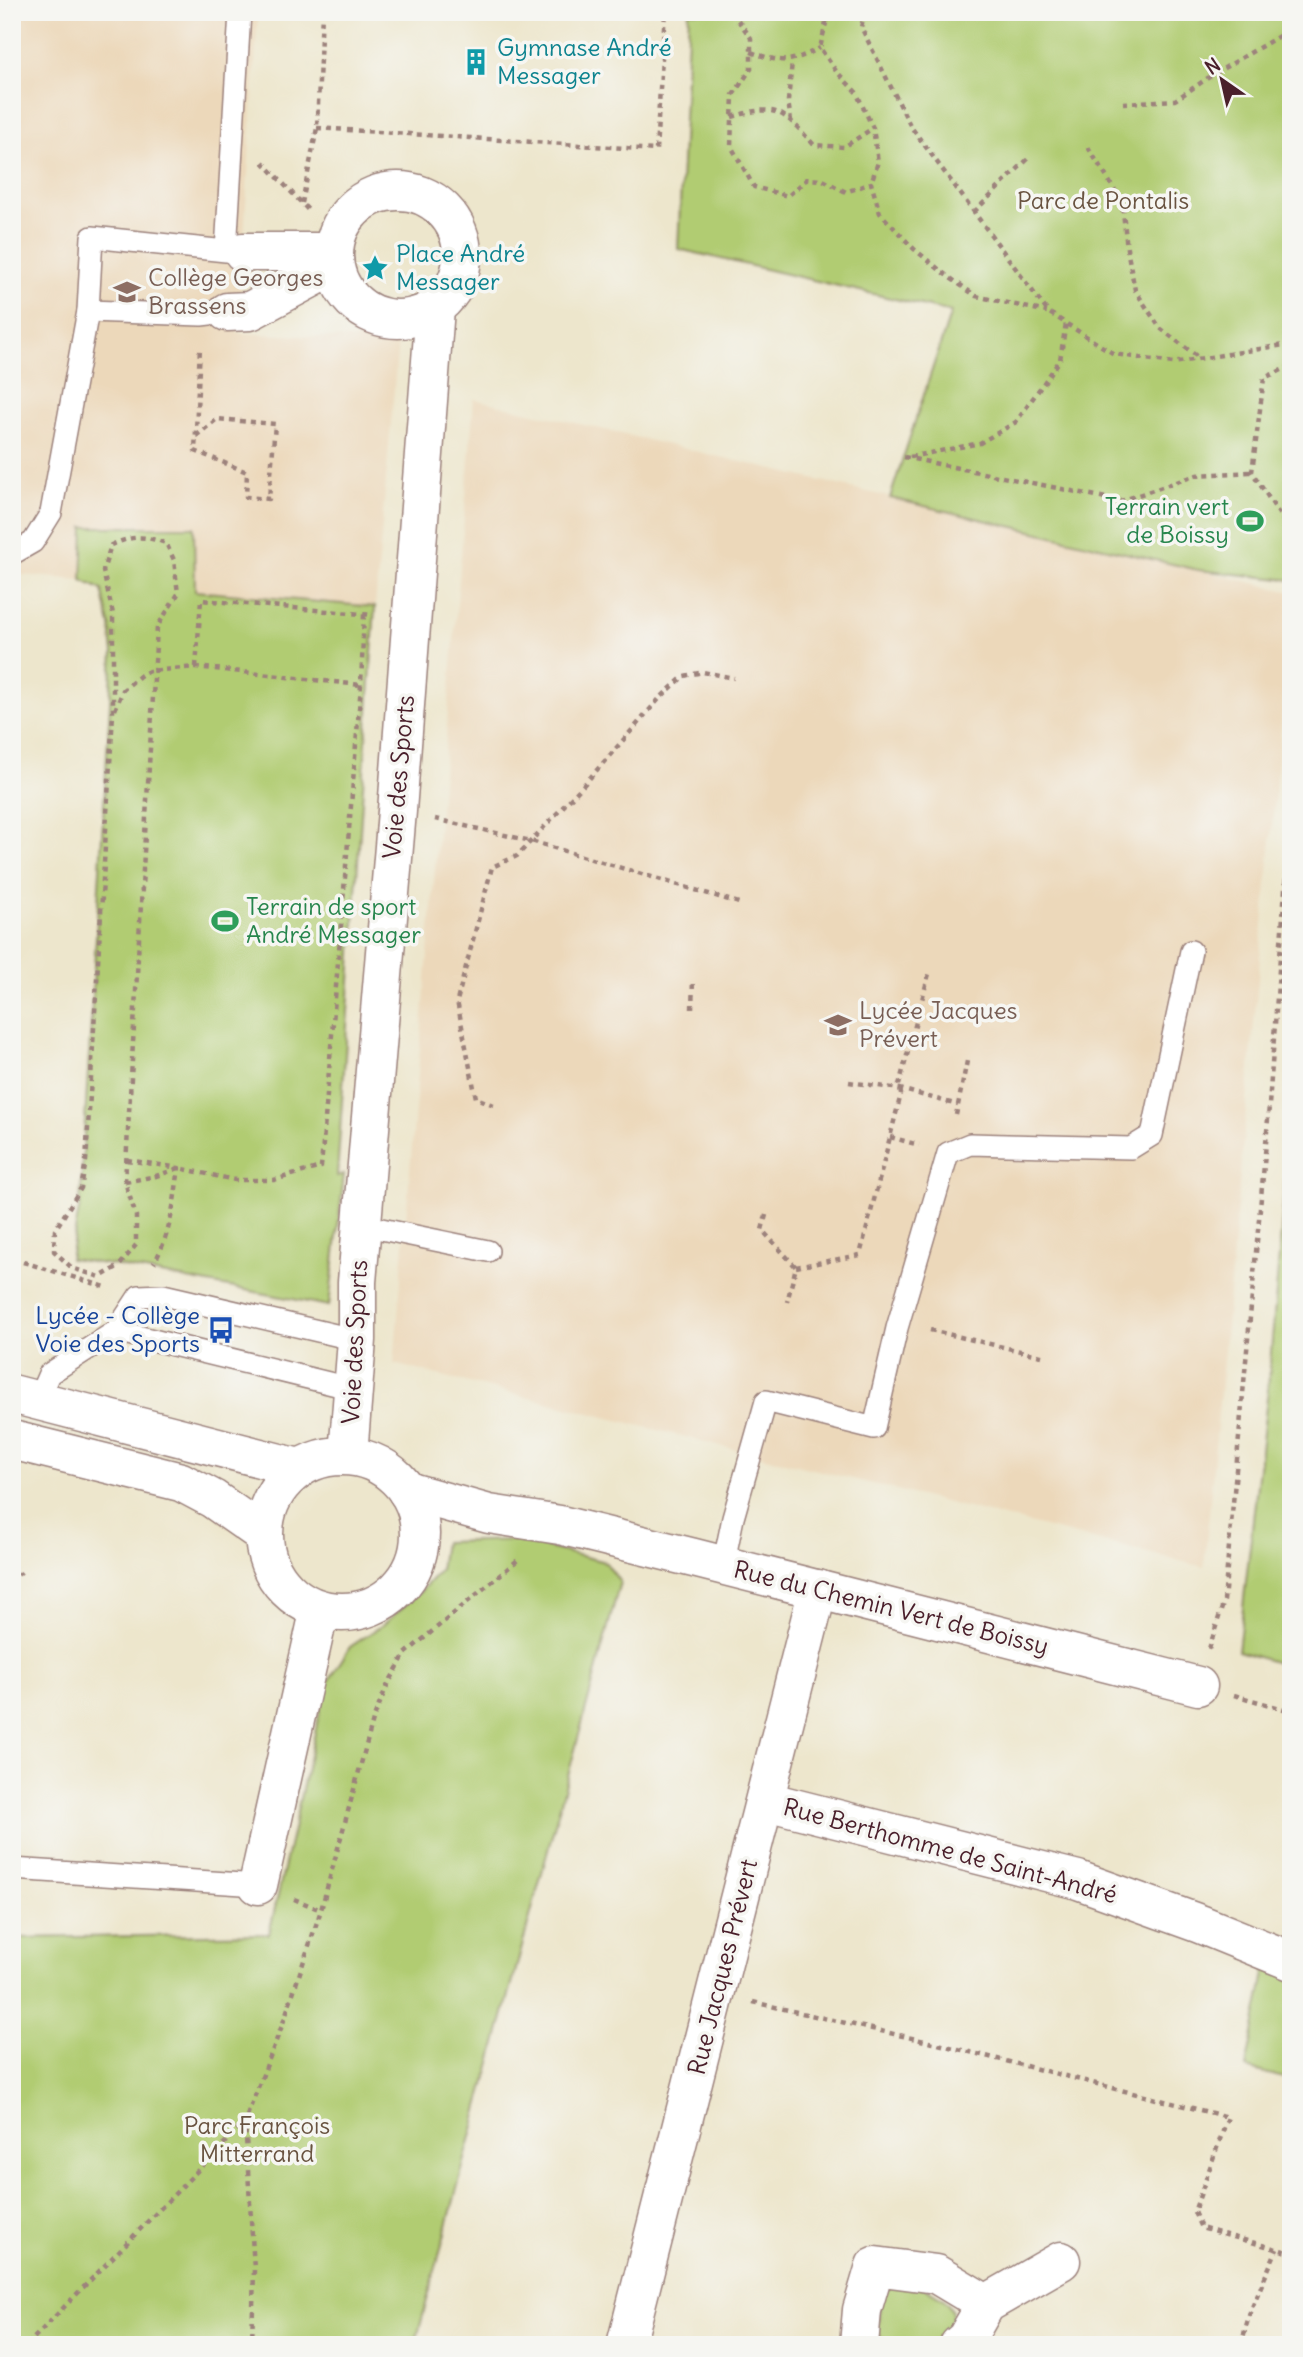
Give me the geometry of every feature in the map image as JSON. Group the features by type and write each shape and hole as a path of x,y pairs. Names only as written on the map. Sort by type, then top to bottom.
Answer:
{"street":[{"path":"394,191 420,194 443,208 457,230 463,256 455,285 450,294 435,308 411,318 385,319 361,309 343,290 334,252 348,215 368,198 394,191"},
{"path":"235,252 334,252"},
{"path":"214,313 250,311 334,252"},
{"name":"Voie des Sports","path":"348,1455 357,1340 357,1282 397,811 435,308"},
{"path":"25,1397 299,1468"},
{"path":"12,1440 181,1482 213,1499 263,1534"},
{"path":"348,1455 369,1460 388,1471 407,1491 419,1524 419,1542 409,1573 403,1583 387,1598 367,1608 346,1612 324,1611 299,1600 280,1583 267,1560 263,1534 267,1508 279,1486 299,1468 322,1458 348,1455"},
{"name":"Rue du Chemin Vert de Boissy","path":"407,1491 489,1514 560,1525 1198,1686"},
{"path":"419,1542 489,1514"},
{"name":"Rue Jacques Prévert","path":"626,2345 818,1589"},
{"path":"257,1885 316,1626 324,1611"},
{"name":"Rue Berthomme de Saint-André","path":"766,1801 1078,1880 1200,1924 1291,1961"},
{"path":"959,2345 967,2339 986,2305 1061,2261"},
{"path":"859,2345 862,2310 875,2266 936,2274 986,2305"}],"lane":[{"path":"12,554 33,542 51,513 88,311 92,237 235,252 240,12"},
{"path":"88,311 214,313"},
{"path":"723,1566 733,1518 766,1402 874,1428 898,1323 948,1153 970,1144 1131,1148 1153,1135 1191,951"},
{"path":"362,1225 488,1251"},
{"path":"25,1397 49,1374 116,1331 139,1296 163,1295 357,1340"},
{"path":"116,1331 353,1390"},
{"path":"12,1869 257,1885"}],"path":[{"path":"302,203 317,128 322,12"},
{"path":"317,128 656,150 665,12"},
{"path":"732,12 751,38 751,69 733,95 731,146 754,187 788,196 807,179 823,180 846,192 872,183"},
{"path":"823,12 826,23 820,47 836,71 856,92 873,128 878,162 872,183 880,213 914,249 946,275 976,296 1048,312 1114,354 1173,363 1291,342"},
{"path":"864,12 861,27 911,127 1048,312"},
{"path":"1123,103 1175,100 1291,29"},
{"path":"751,52 770,59 792,62 820,47"},
{"path":"791,122 789,101 792,62"},
{"path":"732,117 755,110 775,110 814,145 844,147 873,128"},
{"path":"1088,147 1122,202 1135,290 1160,328 1200,359"},
{"path":"974,212 1030,157"},
{"path":"260,159 302,203 334,252"},
{"path":"196,436 216,419 275,424 269,499 246,498 247,472 195,451 196,436 214,313"},
{"path":"1066,323 1060,360 1016,422 980,443 904,457 1121,500 1197,475 1252,472"},
{"path":"1291,366 1264,378 1252,472 1285,523 1291,538"},
{"path":"132,536 166,543 174,560 178,594 157,628 154,671 125,1182 136,1216 136,1245 118,1266 100,1277 72,1268 54,1251 55,1230 81,1188 86,1161 113,714 113,614 103,572 111,545 132,536"},
{"path":"196,667 201,600 412,619"},
{"path":"127,1160 235,1180 274,1180 321,1167 361,685 364,614"},
{"path":"113,714 123,691 141,676 154,671 196,667 361,685"},
{"path":"494,1105 476,1098 457,1001 492,866 517,856 660,698 684,676 703,672 734,678"},
{"path":"1291,808 1267,1132 1224,1601 1198,1686 1291,1711"},
{"path":"397,811 531,841 739,903"},
{"path":"796,1267 860,1255 901,1094 899,1085 930,970"},
{"path":"692,1009 693,980"},
{"path":"948,1153 967,1061"},
{"path":"849,1082 900,1089 958,1105"},
{"path":"125,1182 179,1168"},
{"path":"23,1262 139,1296 164,1247 179,1168"},
{"path":"766,1215 762,1230 796,1267"},
{"path":"787,1302 796,1267"},
{"path":"898,1323 1046,1357"},
{"path":"27,2345 245,2121 283,2023 321,1910 373,1720 386,1688 405,1654 560,1525"},
{"path":"12,1565 21,1575"},
{"path":"716,1993 1228,2117 1194,2212 1202,2228 1291,2253"},
{"path":"245,2121 254,2269 252,2345"},
{"path":"1241,2345 1250,2312 1277,2249"}],"shaded area":[{"name":"Collège Georges Brassens","path":"12,12 258,12 238,333 398,341 375,607 195,590 194,528 84,527 82,580 12,574"},
{"name":"Lycée Jacques Prévert","path":"474,399 1291,592 1291,621 1204,1567 394,1364"}],"green space":[{"name":"Parc de Pontalis","path":"689,12 1291,12 1291,580 1198,570 890,498 951,312 678,249"},
{"name":"Terrain de sport André Messager","path":"84,527 194,527 195,591 375,607 337,1176 344,1174 329,1306 70,1259 80,1204 113,653 102,590 82,580"},
{"path":"1291,1110 1291,1667 1238,1651 1268,1389"},
{"name":"Parc François Mitterrand","path":"517,1540 605,1562 620,1582 415,2345 12,2345 12,1938 269,1934 326,1685 350,1647 384,1624 440,1570 444,1542"},
{"path":"1269,1953 1291,1961 1291,2080 1246,2068"},
{"path":"911,2280 942,2298 952,2312 949,2332 941,2345 886,2345 877,2331 881,2295 890,2287"}],"place":[{"name":"Gymnase André Messager","path":"476,62"},
{"name":"Place André Messager","path":"375,268"},
{"name":"Collège Georges Brassens","path":"127,292"},
{"name":"Terrain vert de Boissy","path":"1250,521"},
{"name":"Terrain de sport André Messager","path":"225,921"},
{"name":"Lycée Jacques Prévert","path":"838,1025"},
{"name":"Lycée - Collège Voie des Sports","path":"221,1330"}]}
